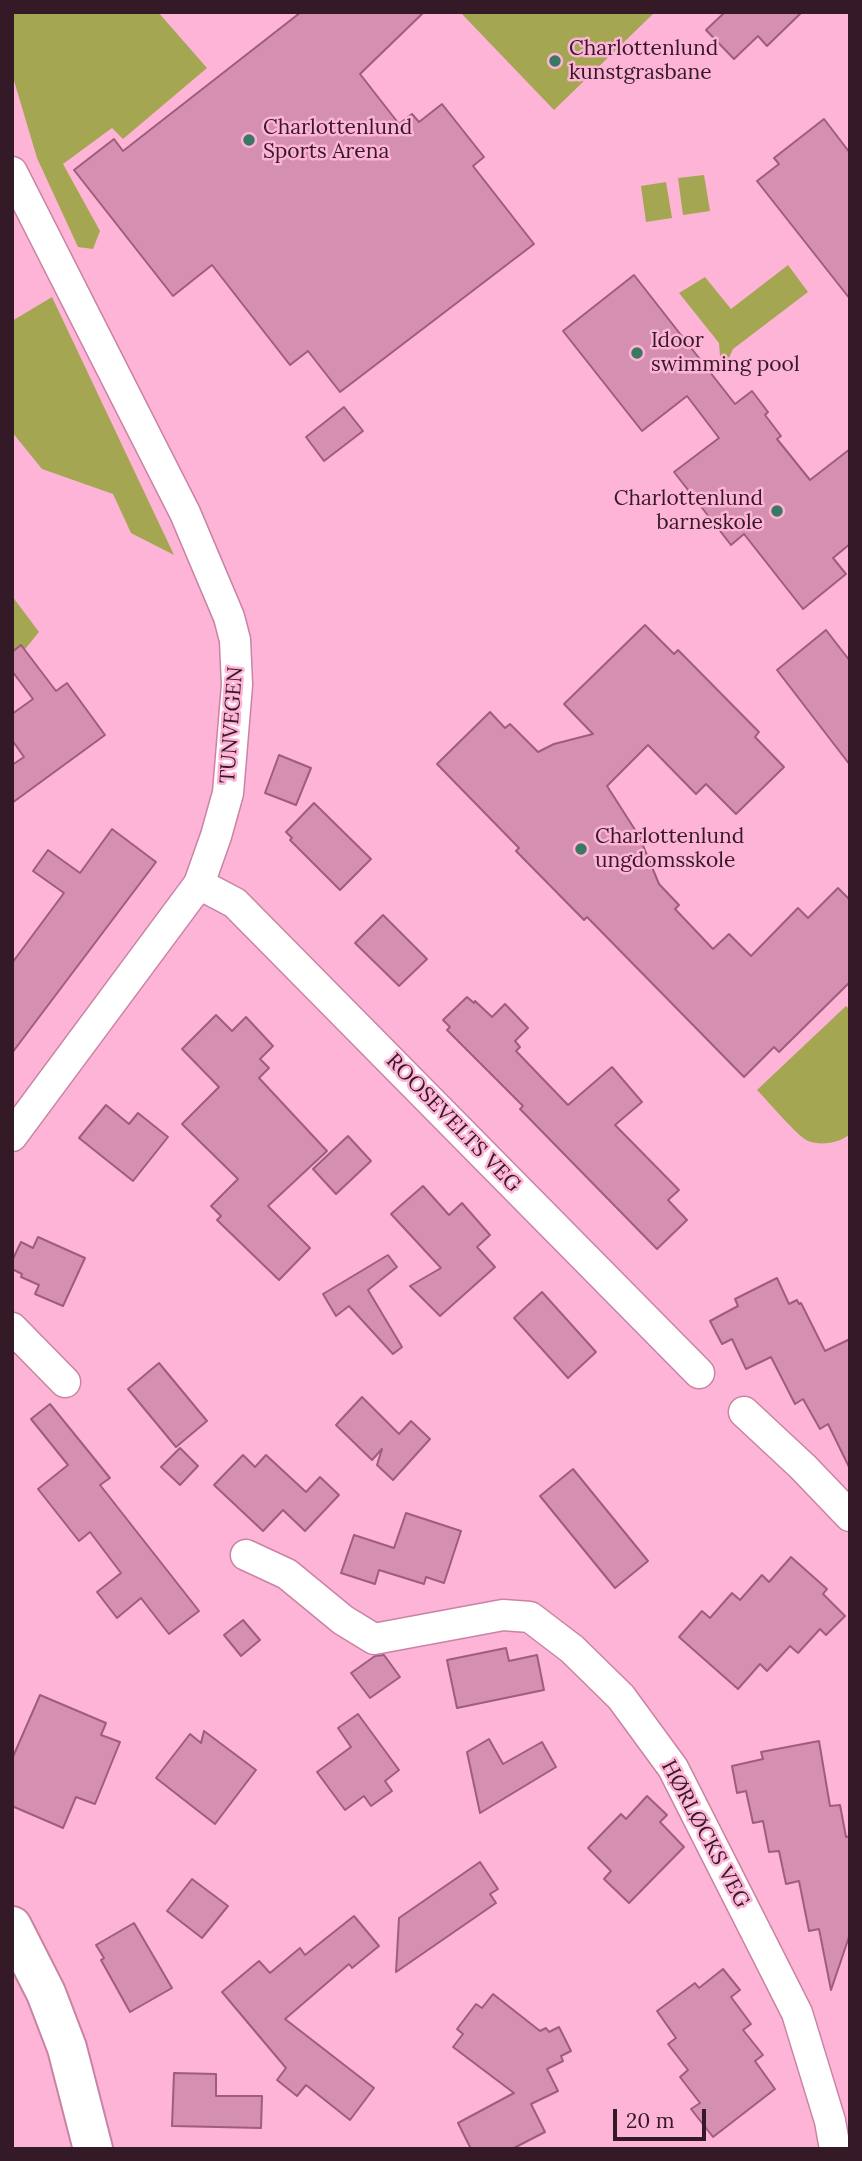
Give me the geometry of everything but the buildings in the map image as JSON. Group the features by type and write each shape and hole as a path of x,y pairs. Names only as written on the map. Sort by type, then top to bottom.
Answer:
{"street":[{"name":"TUNVEGEN","path":"12,172 185,513 229,617 235,640 237,685 228,793 199,884 12,1136"},
{"name":"ROOSEVELTS VEG","path":"199,884 234,903 699,1373"},
{"path":"12,1328 65,1381"},
{"path":"744,1412 850,1516"},
{"name":"HØRLØCKS VEG","path":"246,1555 288,1574 343,1620 374,1639 503,1615 530,1617 572,1649 621,1697 673,1768 797,2014 830,2121 835,2149"},
{"path":"12,1926 41,1983 67,2048 93,2149"}],"shaded area":[{"path":"12,12 158,12 207,68 123,139 112,128 63,164 100,231 93,249 78,247 37,158 12,74"},
{"name":"Charlottenlund kunstgrasbane","path":"460,12 655,12 554,110"},
{"path":"704,175 710,211 683,215 678,178"},
{"path":"666,182 672,218 646,222 641,186"},
{"path":"788,265 808,292 733,349 729,358 720,356 719,343 679,293 705,277 731,309"},
{"path":"52,297 174,555 131,533 113,494 42,469 12,432 12,321"},
{"path":"12,596 39,632 12,665"},
{"path":"846,1006 850,1010 850,1134 836,1141 813,1143 797,1132 757,1090"}],"place":[{"name":"Charlottenlund kunstgrasbane","path":"555,61"},
{"name":"Charlottenlund Sports Arena","path":"249,140"},
{"name":"Idoor swimming pool","path":"637,353"},
{"name":"Charlottenlund barneskole","path":"777,511"},
{"name":"Charlottenlund ungdomsskole","path":"581,849"}]}
